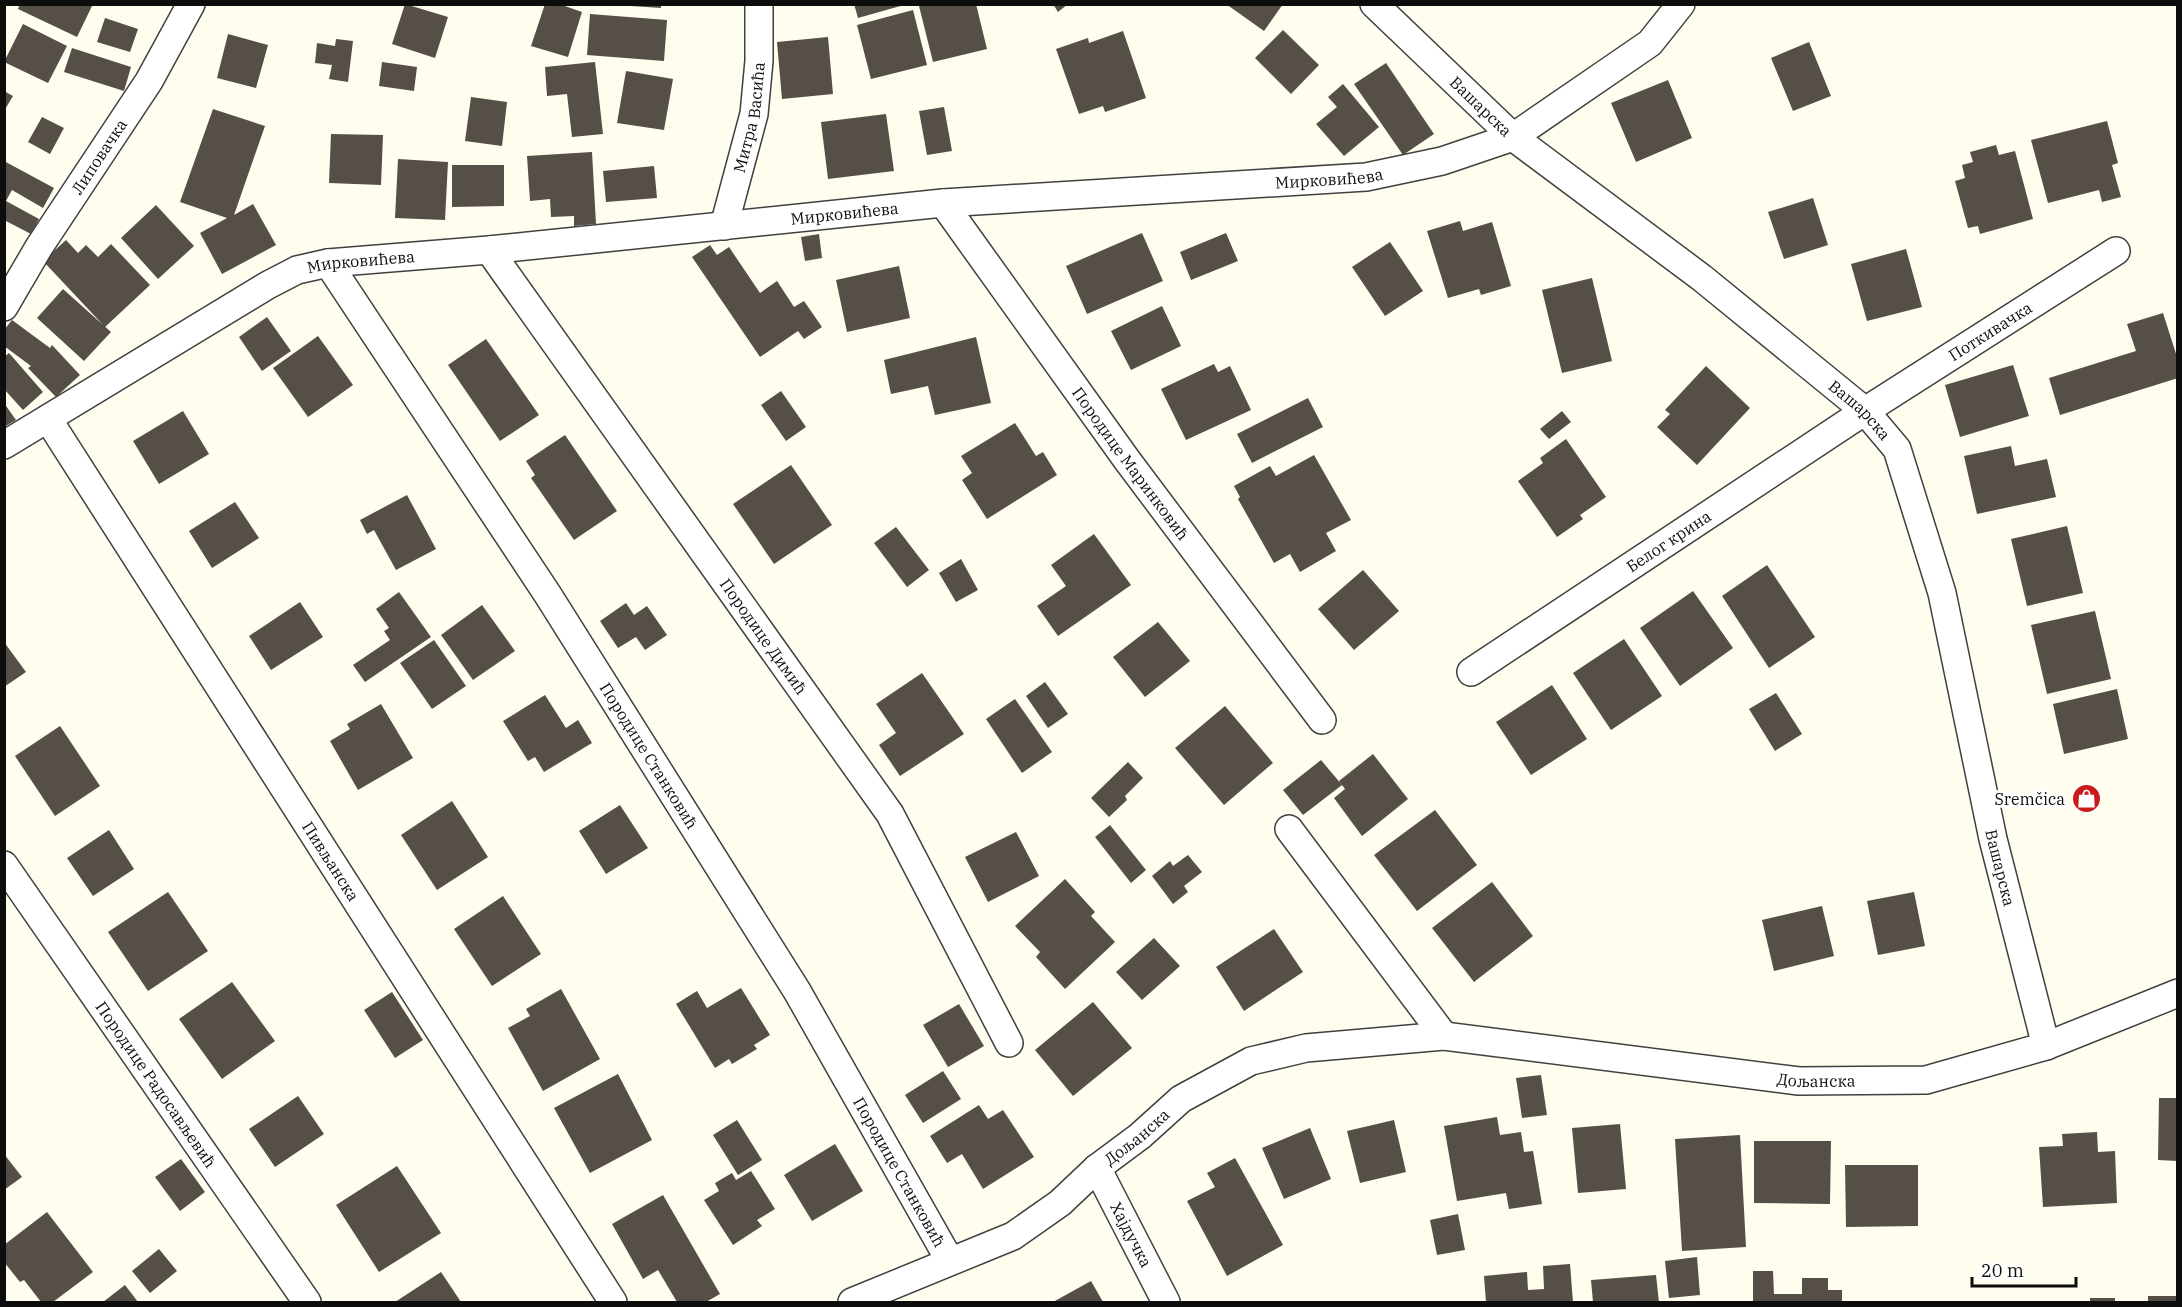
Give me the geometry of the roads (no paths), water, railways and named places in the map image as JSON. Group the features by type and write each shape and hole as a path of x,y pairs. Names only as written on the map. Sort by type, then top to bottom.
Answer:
{"street":[{"name":"Липовачка","path":"4,307 39,247 149,81 191,4"},
{"name":"Митра Васића","path":"724,226 754,114 759,61 759,4"},
{"name":"Вашарска","path":"1374,4 1513,137 1702,278 1865,411 1897,449 1942,593 1993,839 2046,1046"},
{"name":"Мирковићева","path":"4,445 268,285 297,270 328,263 489,250 943,203 1366,177 1442,161 1513,137 1650,43 1682,4"},
{"name":"Породице Маринковић","path":"943,203 1127,460 1322,720"},
{"name":"Породице Димић","path":"489,250 890,814 1009,1042"},
{"name":"Поткивачка","path":"1865,411 2116,251"},
{"name":"Породице Станковић","path":"328,263 548,596 798,991 950,1261"},
{"name":"Белог крина","path":"1471,672 1865,411"},
{"name":"Пивљанска","path":"48,419 613,1302"},
{"path":"1289,829 1444,1036"},
{"name":"Породице Радосављевић","path":"4,865 308,1302"},
{"name":"Дољанска","path":"852,1302 1013,1236 1060,1203 1097,1168 1181,1099 1251,1061 1306,1048 1444,1036 1798,1082 1926,1080 2046,1046 2178,993"},
{"name":"Хајдучка","path":"1097,1168 1166,1302"}],"place":[{"name":"Sremčica","path":"2086,799"}]}
